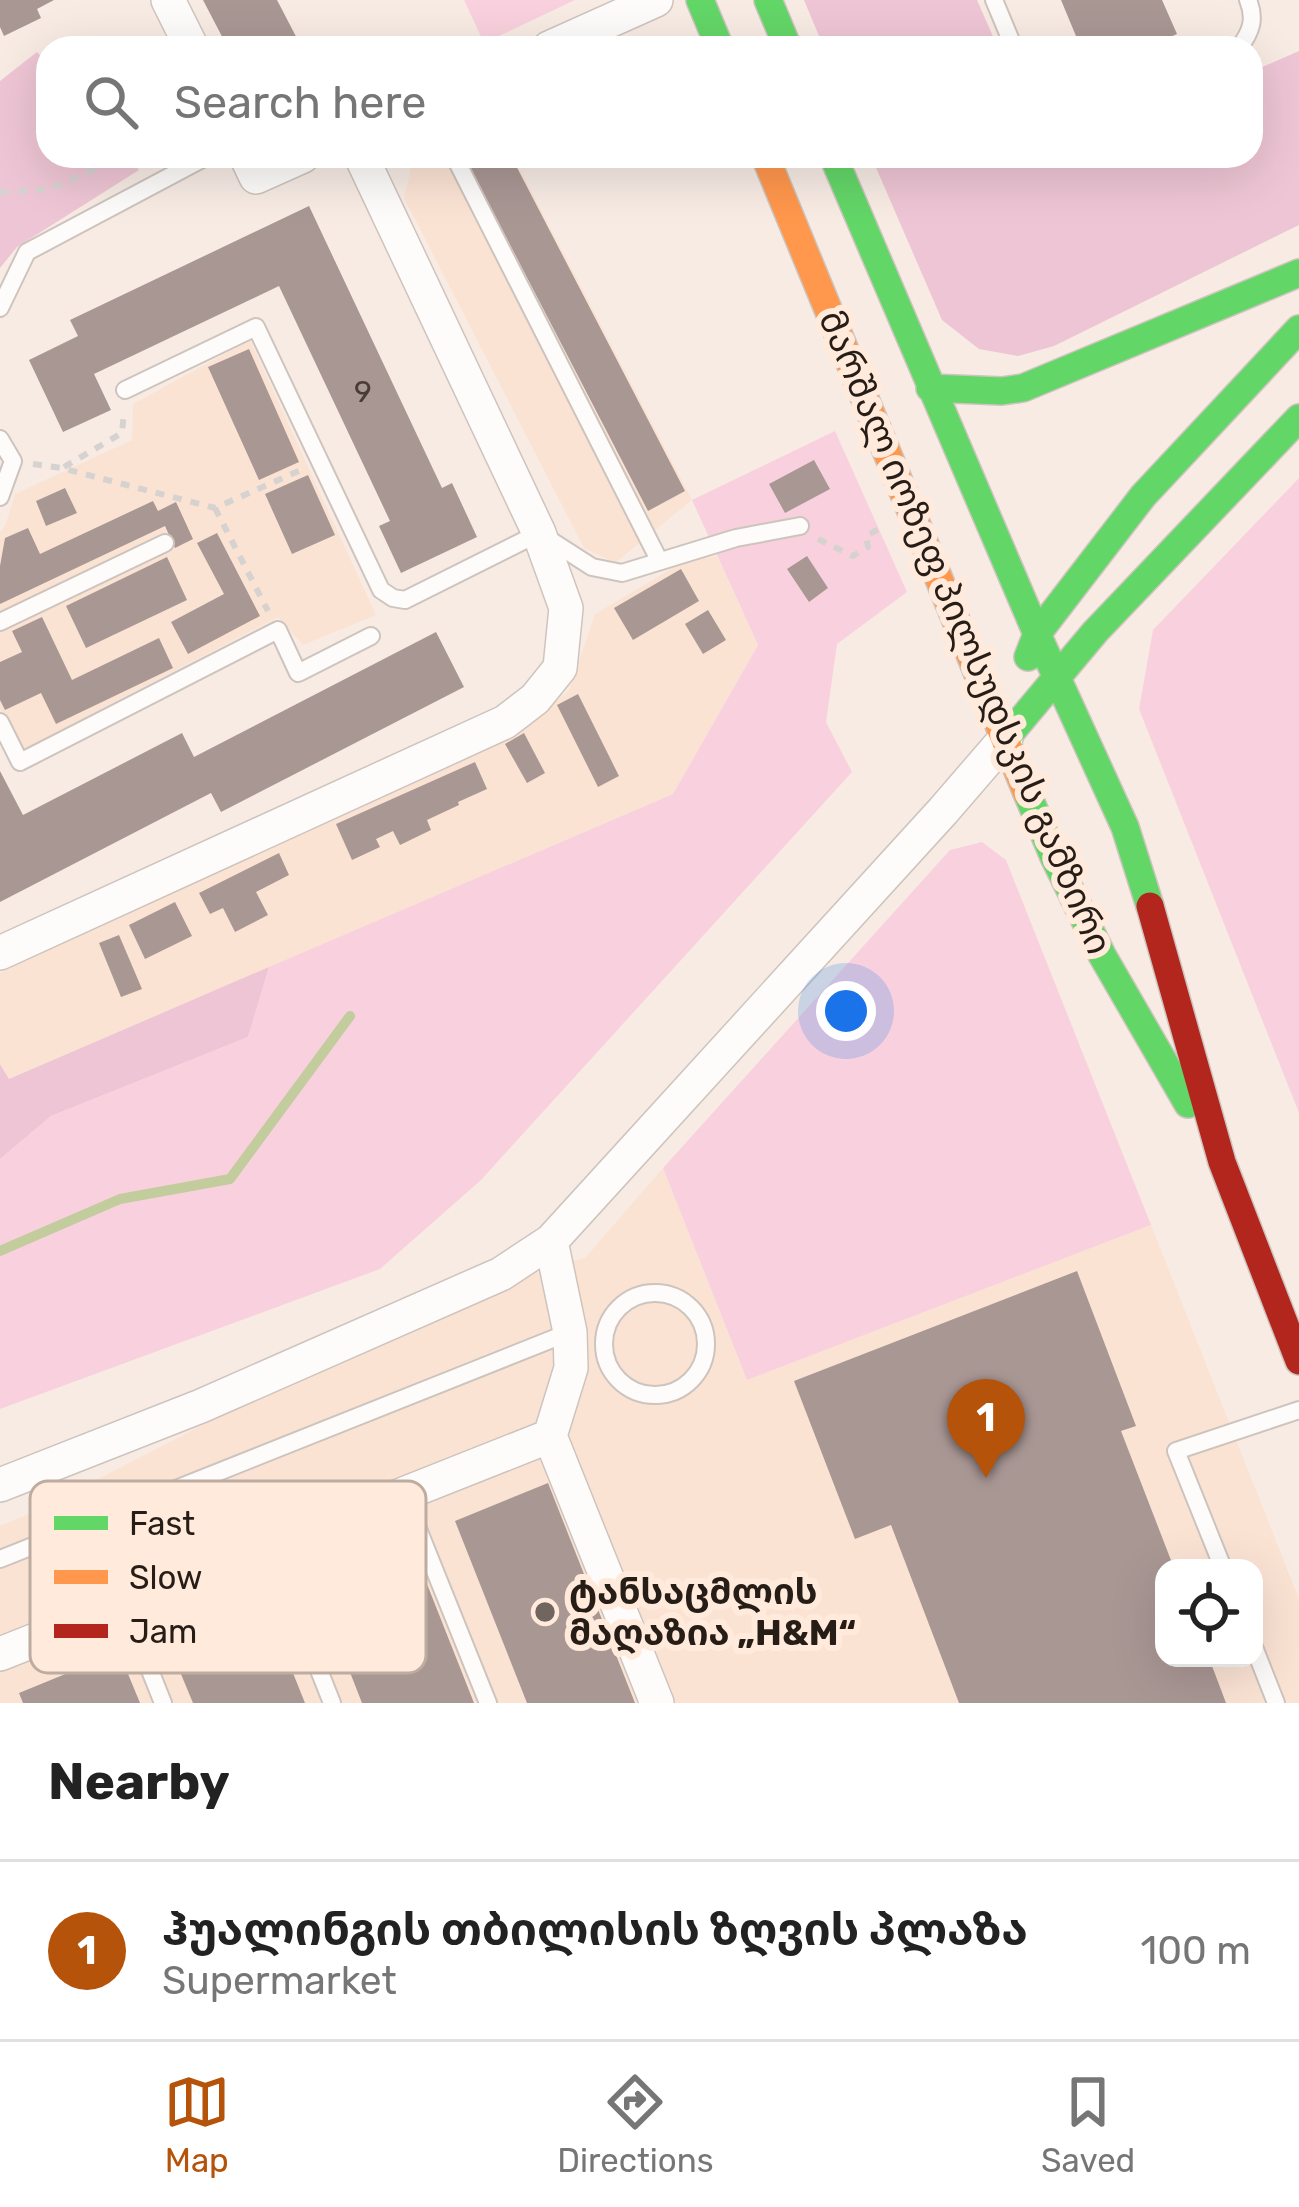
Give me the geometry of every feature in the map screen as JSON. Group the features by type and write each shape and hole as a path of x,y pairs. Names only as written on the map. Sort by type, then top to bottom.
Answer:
{"main road":[{"path":"700,0 715,36"},
{"path":"768,0 783,36"},
{"name":"მარშალ იოზეფ პილსუდსკის გამზირი","path":"770,168 1054,857 1102,955 1222,1162"},
{"name":"მარშალ იოზეფ პილსუდსკის გამზირი","path":"838,168 1056,680 1125,827 1222,1162 1299,1361"},
{"path":"930,388 1023,388 1299,273"},
{"path":"1006,739 1036,634 1143,496 1299,329"},
{"path":"1006,739 1095,632 1299,418"}],"street":[{"path":"168,0 186,36"},
{"path":"576,36 656,0"},
{"path":"252,168 256,177 276,168"},
{"path":"0,953 505,722 535,699 560,668 566,608 539,533 367,168"},
{"path":"0,1485 201,1406 501,1274 551,1241 1006,739"},
{"path":"551,1241 570,1332 572,1368 550,1436 657,1703"},
{"path":"426,1485 550,1436"},
{"path":"0,1654 30,1642"}],"lane":[{"path":"994,0 1009,36"},
{"path":"1248,0 1252,11 1248,36"},
{"path":"0,308 26,252 185,168"},
{"path":"460,168 659,560"},
{"path":"125,390 256,327 381,590 393,598 405,600 539,533 592,567 622,573 736,538 800,526"},
{"path":"0,439 14,461 0,496"},
{"path":"0,622 165,543"},
{"path":"0,722 20,762 278,630 298,673 370,636"},
{"path":"642,1294 675,1296 689,1305 706,1334 706,1351 692,1380 662,1395 628,1388 607,1362 606,1328 626,1301 642,1294"},
{"path":"196,1481 570,1332"},
{"path":"572,1368 607,1362"},
{"path":"1218,1559 1176,1451 1299,1410"},
{"path":"0,1558 30,1546"},
{"path":"426,1549 488,1703"},
{"path":"1262,1667 1276,1703"},
{"path":"147,1673 163,1703"},
{"path":"320,1673 332,1703"}],"path":[{"path":"0,192 51,189 97,168"},
{"path":"61,468 122,433 125,390"},
{"path":"14,461 61,468 215,508 320,461"},
{"path":"215,508 278,630"},
{"path":"800,526 853,556 868,547 866,536 885,525"}],"shaded area":[{"path":"464,0 575,0 499,36 481,36"},
{"path":"804,0 977,0 993,36 819,36"},
{"path":"1299,51 1299,225 1054,346 1018,356 979,349 942,320 876,168 1263,168 1263,67"},
{"path":"36,53 36,168 139,170 17,247 0,268 0,81"},
{"path":"411,168 519,168 692,500 615,563 584,548 404,198"},
{"path":"250,340 376,615 303,645 278,617 22,750 0,709 0,532 15,494 132,440 133,404"},
{"path":"835,431 907,592 837,644 826,722 852,772 481,1180 380,1269 0,1409 0,1159 51,1116 248,1037 269,967 673,794 758,645 692,500"},
{"path":"1299,478 1299,1113 1139,709 1153,630"},
{"path":"717,556 758,645 673,794 9,1079 0,1064 0,973 524,729 569,690 595,614 683,562"},
{"path":"982,842 1006,860 1151,1225 747,1380 663,1168 950,850"},
{"path":"269,967 248,1037 51,1116 0,1159 0,1064 9,1079"},
{"path":"663,1168 747,1380 1151,1225 1299,1599 1299,1703 0,1703 0,1526 30,1514 30,1673 426,1673 426,1481 94,1481 466,1289 585,1258"}],"building":[{"path":"0,0 54,0 37,9 41,18 4,36"},
{"path":"203,0 277,0 296,36 222,36"},
{"path":"1061,0 1162,0 1177,34 1172,36 1076,36"},
{"path":"470,168 517,168 685,491 648,511"},
{"path":"309,206 442,488 452,483 477,537 401,573 379,526 390,521 279,286 94,374 111,410 63,432 29,360 78,336 70,320"},
{"path":"249,349 299,462 259,480 208,367"},
{"path":"814,460 830,489 785,513 769,484"},
{"path":"308,475 335,535 292,554 265,494"},
{"path":"65,488 77,513 46,526 36,501"},
{"path":"153,501 158,511 176,502 193,539 175,548 165,526 0,604 5,538 28,528 40,554"},
{"path":"217,533 260,616 188,654 171,622 224,594 197,543"},
{"path":"807,556 828,588 809,602 787,569"},
{"path":"167,557 187,600 86,648 66,606"},
{"path":"681,569 699,601 633,640 614,608"},
{"path":"708,610 726,640 703,654 685,624"},
{"path":"42,617 72,680 159,638 173,668 56,724 41,693 5,710 0,700 0,662 22,652 12,631"},
{"path":"436,632 464,687 221,812 211,793 0,902 0,771 23,815 182,733 194,757"},
{"path":"578,694 619,776 598,787 557,705"},
{"path":"524,733 545,773 527,783 505,744"},
{"path":"475,762 487,789 427,820 431,830 400,845 393,831 376,839 380,847 352,860 336,824"},
{"path":"279,853 289,875 256,892 268,915 235,932 223,908 210,914 199,893"},
{"path":"175,902 192,936 145,959 129,925"},
{"path":"119,935 142,989 121,997 99,943"},
{"path":"1077,1271 1136,1426 1121,1431 1171,1559 1155,1559 1155,1667 1212,1667 1226,1703 959,1703 891,1525 855,1539 794,1381"},
{"name":"ტანსაცმლის მაღაზია „H&M“","path":"548,1483 635,1703 527,1703 455,1521"},
{"path":"426,1582 474,1703 362,1703 350,1673 426,1673"},
{"path":"68,1673 128,1673 140,1703 23,1703 19,1693"},
{"path":"181,1673 293,1673 305,1703 193,1703"}],"waterway":[{"path":"0,1251 120,1199 230,1179 350,1016"}],"traffic: fast":[{"path":"700,0 715,36"},
{"path":"768,0 783,36"},
{"path":"838,168 1037,634 1125,827 1150,906"},
{"path":"930,388 1023,388 1299,273"},
{"path":"1028,657 1037,634 1143,496 1299,329"},
{"path":"1006,738 1095,632 1299,418"},
{"path":"1027,793 1102,955 1188,1104"}],"traffic: slow":[{"path":"770,168 1027,793"}],"traffic: jam":[{"path":"1150,906 1222,1162 1299,1361"}],"place":[{"name":"ჰუალინგის თბილისის ზღვის პლაზა","path":"986,1478"},
{"name":"ტანსაცმლის მაღაზია „H&M“","path":"545,1612"}]}
